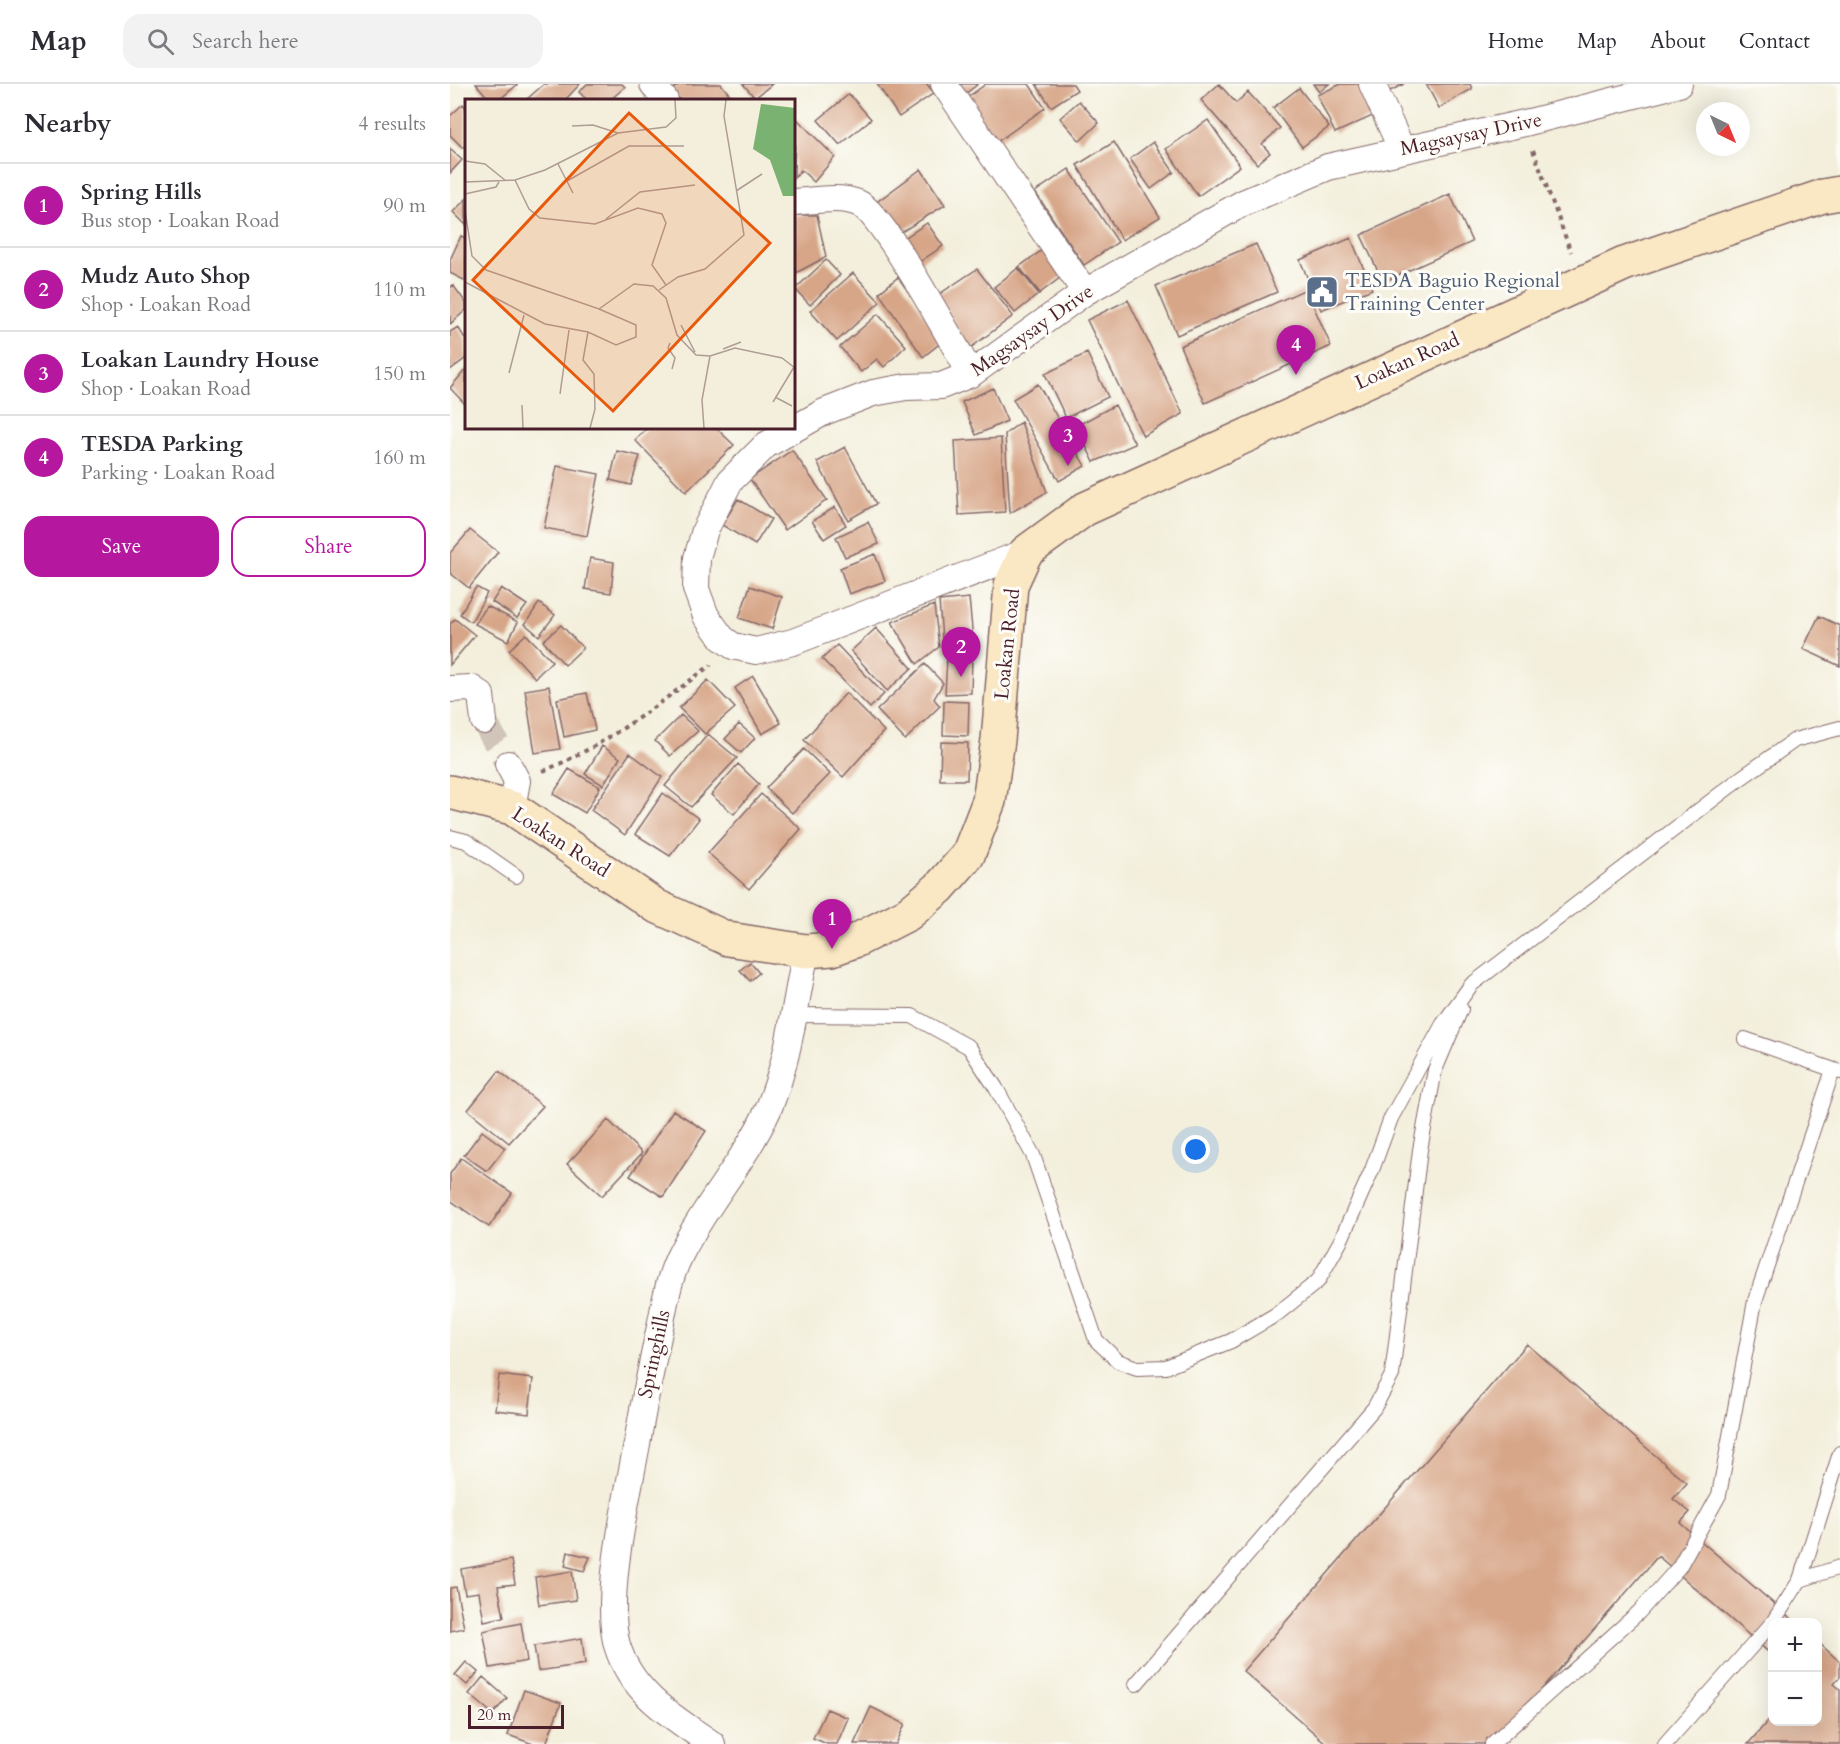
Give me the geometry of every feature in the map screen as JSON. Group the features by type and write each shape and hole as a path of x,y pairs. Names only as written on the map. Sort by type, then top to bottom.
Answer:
{"main road":[{"name":"Loakan Road","path":"450,792 512,785 656,906 728,939 807,951 832,949 857,940 908,914 939,888 968,855 989,801 999,729 1011,585 1026,552 1085,509 1624,264 1823,196 1840,193"}],"street":[{"path":"653,84 664,99"},
{"path":"944,84 1085,292"},
{"path":"1372,84 1401,150"},
{"name":"Magsaysay Drive","path":"795,428 824,412 873,393 906,387 941,386 971,374 1085,292 1243,203 1328,167 1529,122 1679,84"},
{"path":"795,202 839,200 858,203 883,227 971,374"},
{"name":"Magsaysay Drive","path":"794,429 766,445 730,481 705,530 697,558 696,589 706,616 722,638 733,646 756,651 794,642 1026,552"},
{"path":"450,689 471,688 481,695 484,721"},
{"name":"Springhills","path":"712,1744 649,1698 624,1661 617,1644 614,1613 616,1562 647,1384 668,1288 680,1254 751,1143 768,1109 781,1068 807,951"}],"lane":[{"path":"793,1015 912,1016 969,1047 996,1088 1033,1155 1096,1340 1118,1361 1137,1368 1166,1367 1231,1341 1277,1314 1318,1281 1350,1221 1391,1118 1443,1024 1471,985 1741,778 1795,740 1840,728"},
{"path":"450,837 466,841 516,876"},
{"path":"1136,1684 1374,1408 1392,1375 1420,1150 1435,1070 1471,985"},
{"path":"1492,1744 1639,1612 1679,1567 1719,1495 1755,1300 1837,1071 1745,1039"},
{"path":"1665,1744 1773,1622 1800,1580 1840,1453"},
{"path":"1800,1580 1840,1568"}],"path":[{"path":"1530,140 1574,259"},
{"path":"512,785 576,758 613,736 711,665"}],"building":[{"path":"476,84 518,84 500,99 489,99"},
{"path":"544,84 580,84 566,99 527,99"},
{"path":"587,84 622,84 625,87 611,99 586,99 579,92"},
{"path":"680,84 721,84 733,99 679,99 672,90"},
{"path":"743,84 772,84 755,98"},
{"path":"877,84 927,84 934,93 899,117"},
{"path":"950,84 978,84 960,98"},
{"path":"986,84 1029,84 1045,108 994,144 964,100"},
{"path":"1036,84 1073,84 1077,90 1051,107"},
{"path":"1219,84 1236,103 1248,92 1280,128 1262,144 1270,153 1257,164 1201,100"},
{"path":"1313,84 1329,84 1319,92"},
{"path":"1341,84 1363,84 1377,114 1335,133 1317,95"},
{"path":"1381,84 1404,84 1386,93"},
{"path":"1426,84 1470,84 1472,89 1439,108"},
{"path":"1299,88 1329,127 1302,147 1273,108"},
{"path":"849,94 871,119 840,145 818,120"},
{"path":"1079,101 1099,123 1080,141 1060,118"},
{"path":"463,104 465,107 465,145 463,148 450,135 450,116"},
{"path":"795,117 835,157 814,182 801,170 795,177"},
{"path":"1208,120 1240,166 1198,196 1166,149"},
{"path":"1114,142 1160,217 1122,240 1077,165"},
{"path":"1153,142 1174,172 1151,189 1130,159"},
{"path":"450,149 462,160 450,173"},
{"path":"921,169 945,205 895,236 874,204"},
{"path":"1069,169 1118,242 1084,265 1035,192"},
{"path":"1450,194 1472,242 1383,282 1361,235"},
{"path":"465,200 465,224 453,212"},
{"path":"795,215 817,215 826,257 795,273"},
{"path":"927,223 943,246 918,263 903,239"},
{"path":"461,236 465,238 465,280 450,273 450,260"},
{"path":"1351,238 1372,289 1321,310 1300,260"},
{"path":"1256,244 1277,292 1177,335 1156,286"},
{"path":"1049,245 1069,271 1040,293 1019,267"},
{"path":"826,260 840,275 810,305 795,289"},
{"path":"1018,268 1039,294 1015,313 994,287"},
{"path":"977,269 1013,316 969,349 938,295"},
{"path":"853,273 880,302 837,341 810,311"},
{"path":"898,277 943,341 923,357 879,293"},
{"path":"453,285 465,302 465,311 450,324 450,288"},
{"path":"1306,289 1331,346 1205,403 1180,346"},
{"path":"1128,300 1183,414 1143,436 1087,320"},
{"path":"878,314 906,346 884,367 877,359 861,372 840,347"},
{"path":"458,327 465,338 465,359 450,370 450,332"},
{"path":"1087,353 1108,397 1066,418 1045,374"},
{"path":"465,370 465,404 450,388"},
{"path":"1038,384 1085,466 1059,481 1013,399"},
{"path":"993,388 1007,421 976,435 962,402"},
{"path":"1115,405 1135,444 1094,462 1076,426"},
{"path":"1021,422 1047,492 1010,513 1005,434"},
{"path":"646,429 717,429 734,445 686,492 635,440"},
{"path":"1001,438 1005,512 959,515 955,441"},
{"path":"845,447 876,504 848,520 817,462"},
{"path":"792,450 827,500 785,530 750,479"},
{"path":"617,451 640,456 631,485 610,480"},
{"path":"557,466 599,474 587,536 544,528"},
{"path":"738,499 771,519 755,545 722,525"},
{"path":"835,507 846,525 824,539 812,521"},
{"path":"868,522 879,544 845,557 836,537"},
{"path":"470,530 498,552 469,588 450,573 450,553"},
{"path":"875,554 885,581 849,594 840,568"},
{"path":"590,558 614,562 611,593 585,589"},
{"path":"750,586 782,597 772,629 739,618"},
{"path":"476,587 487,593 471,622 460,614"},
{"path":"501,588 527,605 517,618 492,602"},
{"path":"969,598 974,649 943,652 939,601"},
{"path":"539,603 555,615 539,636 525,624"},
{"path":"934,605 939,647 917,664 892,622"},
{"path":"487,606 518,622 508,641 475,624"},
{"path":"1819,616 1840,626 1840,666 1803,649"},
{"path":"455,619 475,635 450,665 450,624"},
{"path":"561,625 583,648 565,665 543,641"},
{"path":"876,628 912,668 887,691 851,651"},
{"path":"526,634 552,661 535,678 509,650"},
{"path":"837,645 884,694 870,708 822,659"},
{"path":"947,658 972,658 971,693 945,694"},
{"path":"925,664 943,683 934,699 940,706 905,740 877,710"},
{"path":"753,676 781,723 762,734 735,688"},
{"path":"708,680 735,708 705,734 679,708"},
{"path":"549,686 560,749 535,753 525,690"},
{"path":"587,693 595,730 564,737 557,699"},
{"path":"846,693 884,731 843,777 804,740"},
{"path":"944,701 969,702 968,736 943,735"},
{"path":"681,715 698,731 670,756 655,741"},
{"path":"739,724 755,738 741,753 725,739"},
{"path":"708,734 737,758 691,807 665,786"},
{"path":"941,742 968,743 967,780 940,780"},
{"path":"602,746 620,758 603,785 585,774"},
{"path":"804,749 830,774 792,813 766,788"},
{"path":"630,753 662,777 625,835 591,810"},
{"path":"738,764 759,784 734,814 711,795"},
{"path":"569,769 600,787 585,813 553,794"},
{"path":"663,793 699,819 670,856 635,834"},
{"path":"761,794 801,829 749,889 708,853"},
{"path":"750,962 759,973 750,981 740,970"},
{"path":"499,1071 543,1106 509,1143 468,1110"},
{"path":"673,1110 706,1131 663,1197 630,1176"},
{"path":"608,1120 642,1153 602,1196 567,1164"},
{"path":"482,1131 505,1148 487,1171 464,1155"},
{"path":"461,1158 512,1193 489,1227 450,1200 450,1174"},
{"path":"1527,1344 1687,1483 1673,1499 1690,1512 1680,1523 1790,1618 1768,1618 1768,1652 1658,1556 1494,1744 1327,1744 1243,1671"},
{"path":"499,1375 533,1379 529,1414 495,1410"},
{"path":"568,1552 590,1557 584,1571 565,1566"},
{"path":"511,1560 515,1584 498,1586 504,1617 484,1621 479,1592 465,1594 461,1569"},
{"path":"572,1571 576,1600 539,1605 535,1577"},
{"path":"456,1587 464,1628 450,1631 450,1588"},
{"path":"521,1623 527,1661 490,1668 483,1631"},
{"path":"582,1638 585,1664 538,1671 534,1646"},
{"path":"1822,1646 1840,1662 1840,1677 1834,1684 1840,1689 1840,1744 1748,1744 1768,1721 1768,1726 1822,1726"},
{"path":"466,1662 478,1672 467,1685 455,1675"},
{"path":"483,1677 507,1698 493,1714 469,1694"},
{"path":"524,1690 561,1703 546,1744 533,1744 508,1735"},
{"path":"871,1707 905,1724 896,1744 854,1744"},
{"path":"827,1709 848,1718 837,1744 827,1744 813,1738"}],"tunnel":[{"path":"484,721 508,764"}],"place":[{"name":"TESDA Baguio Regional Training Center","path":"1322,292"},
{"name":"TESDA Parking","path":"1296,375"},
{"name":"Loakan Laundry House","path":"1068,466"},
{"name":"Mudz Auto Shop","path":"961,677"},
{"name":"Spring Hills","path":"832,949"}]}
